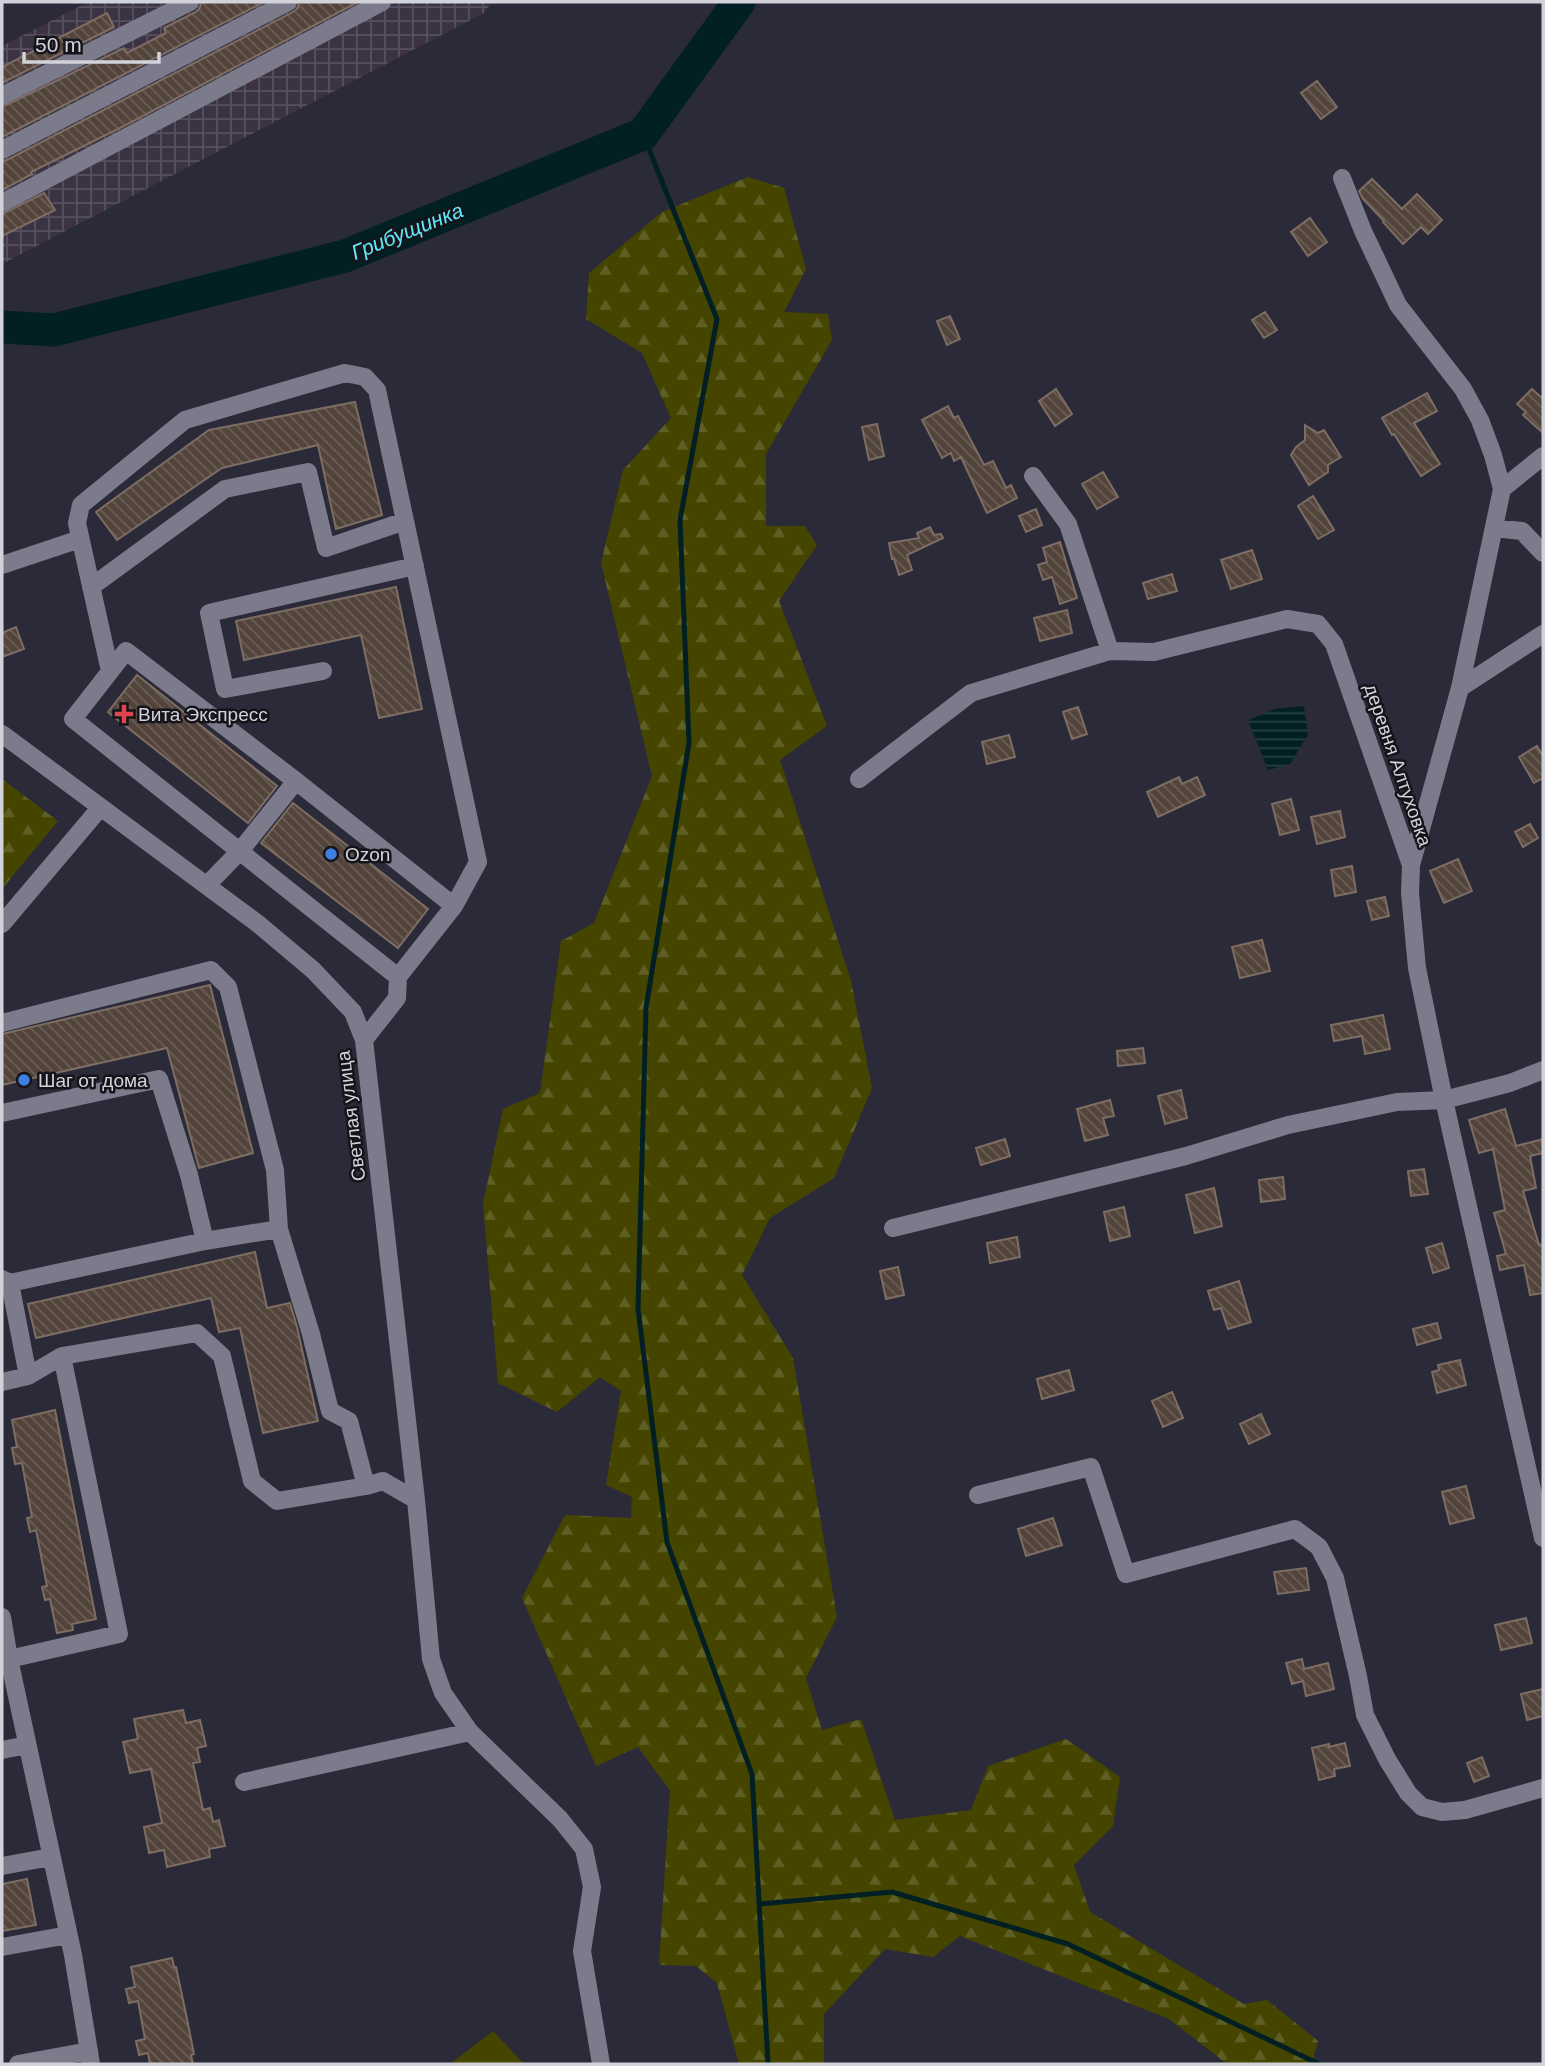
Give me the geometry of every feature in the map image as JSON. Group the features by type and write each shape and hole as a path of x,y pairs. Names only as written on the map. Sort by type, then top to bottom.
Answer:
{"street":[{"path":"2,96 190,2"},
{"path":"2,150 288,2"},
{"path":"2,203 382,2"},
{"path":"1342,178 1363,231 1398,305 1463,389 1480,420 1502,489 1460,688 1411,865"},
{"path":"110,671 77,523 81,505 185,420 345,373 365,377 377,390 478,862 454,906 398,977 397,998 364,1040"},
{"path":"1502,489 1543,456"},
{"path":"91,587 225,489 308,472 326,548 405,521"},
{"path":"1033,476 1068,524 1110,651"},
{"path":"1494,528 1522,531 1543,553"},
{"path":"2,565 80,539"},
{"path":"323,671 225,689 209,613 415,566"},
{"name":"деревня Алтуховка","path":"859,779 971,693 1110,651 1154,652 1287,620 1318,624 1334,644 1411,865 1409,893 1417,968 1444,1100 1543,1538"},
{"path":"1460,688 1543,634"},
{"path":"398,977 73,719 110,671 126,651 454,906"},
{"name":"Светлая улица","path":"2,734 257,923 313,970 352,1012 364,1040 416,1500 431,1659 443,1693 470,1732 560,1819 584,1849 592,1887 582,1951 601,2064"},
{"path":"206,885 240,851 296,781"},
{"path":"2,924 100,808"},
{"path":"2,1023 211,970 228,987 275,1170 279,1229 311,1334 330,1411 349,1421 366,1486"},
{"path":"893,1227 1186,1156 1288,1125 1397,1102 1444,1100 1510,1083 1543,1070"},
{"path":"2,1113 159,1079 189,1175 205,1241"},
{"path":"28,1376 6,1281 279,1229"},
{"path":"2,1382 28,1376 62,1356 197,1333 222,1356 252,1481 277,1501 383,1482 416,1500"},
{"path":"6,1660 119,1634 62,1356"},
{"path":"978,1495 1091,1466 1126,1574 1295,1529 1319,1548 1335,1577 1365,1715 1408,1793 1422,1807 1442,1812 1465,1810 1543,1788"},
{"path":"2,1617 6,1660 68,1935 90,2058 18,2064"},
{"path":"244,1782 470,1732"},
{"path":"2,1750 27,1745"},
{"path":"2,1866 51,1857"},
{"path":"2,1947 68,1935"}],"shaded area":[{"path":"88,2 492,2 484,13 2,264 2,46"},
{"path":"1304,706 1308,735 1290,764 1268,770 1248,720 1275,709"}],"green space":[{"path":"748,177 784,188 806,269 784,312 828,314 832,340 766,454 766,526 805,526 817,545 779,601 827,726 780,760 851,981 872,1088 834,1178 770,1218 742,1275 793,1358 837,1617 806,1678 822,1730 861,1719 895,1820 971,1810 988,1766 1066,1739 1120,1777 1113,1826 1074,1865 1090,1912 1244,2004 1267,2000 1318,2041 1312,2064 1227,2064 1169,2019 960,1936 933,1957 885,1949 824,2014 824,2064 739,2064 717,1983 696,1966 659,1965 670,1791 638,1747 596,1766 522,1598 565,1515 631,1518 632,1497 606,1485 621,1391 600,1377 557,1412 498,1383 483,1204 503,1109 540,1093 561,941 594,923 652,776 601,563 623,470 671,418 642,353 586,319 589,273 662,212"},
{"path":"2,779 58,821 2,889"},
{"path":"493,2031 524,2064 450,2064"}],"building":[{"path":"201,2 264,2 2,137 2,107 124,48 127,53 166,33 164,28 196,12"},
{"path":"299,2 358,2 31,172 32,174 2,190 2,161 293,12 298,8"},
{"path":"107,13 114,27 2,83 2,67"},
{"path":"1317,81 1337,107 1321,119 1301,93"},
{"path":"1372,179 1402,209 1417,194 1442,220 1428,234 1421,227 1403,244 1359,191"},
{"path":"44,193 55,210 2,236 2,214"},
{"path":"1310,218 1327,242 1308,256 1291,232"},
{"path":"1265,312 1277,330 1264,338 1252,320"},
{"path":"950,316 960,339 947,345 937,321"},
{"path":"1056,389 1072,414 1055,426 1039,401"},
{"path":"1532,389 1543,399 1543,433 1523,415 1526,412 1517,404"},
{"path":"1427,393 1437,411 1414,423 1440,464 1421,476 1382,418"},
{"path":"355,402 382,515 336,529 318,445 222,468 117,540 96,512 209,430"},
{"path":"948,406 954,418 958,416 984,465 993,461 1006,488 1011,485 1017,498 987,513 961,457 954,461 951,453 942,458 922,420"},
{"path":"877,424 884,456 869,460 862,427"},
{"path":"1305,425 1318,433 1324,430 1341,457 1328,465 1328,472 1309,485 1291,455 1305,440"},
{"path":"1103,472 1118,497 1097,509 1082,484"},
{"path":"1313,496 1334,530 1318,539 1298,506"},
{"path":"1036,509 1042,525 1026,532 1019,516"},
{"path":"930,527 934,535 941,534 943,538 907,555 912,570 899,575 889,543 919,538 917,533"},
{"path":"1060,542 1077,598 1060,604 1052,577 1043,580 1038,565 1047,562 1043,548"},
{"path":"1252,550 1262,579 1231,589 1221,560"},
{"path":"1172,574 1177,591 1148,599 1143,583"},
{"path":"396,587 422,709 379,718 361,635 244,660 236,621"},
{"path":"1067,610 1072,633 1040,641 1034,618"},
{"path":"16,627 24,649 2,657 2,633"},
{"path":"137,675 277,786 248,823 108,712"},
{"path":"1078,707 1087,734 1072,739 1063,712"},
{"path":"1009,735 1015,757 987,764 982,742"},
{"path":"1537,746 1543,756 1543,778 1534,783 1519,757"},
{"path":"1179,777 1182,784 1197,777 1205,795 1158,817 1147,792"},
{"path":"1291,799 1299,830 1280,835 1272,804"},
{"path":"293,803 428,909 398,948 261,843"},
{"path":"1340,811 1345,837 1317,844 1311,817"},
{"path":"1530,824 1538,838 1523,847 1515,832"},
{"path":"1458,859 1472,891 1444,903 1430,871"},
{"path":"1352,866 1356,892 1335,896 1331,870"},
{"path":"1385,897 1389,916 1372,920 1367,901"},
{"path":"1262,940 1270,971 1240,978 1232,947"},
{"path":"210,985 253,1153 199,1168 167,1048 2,1085 2,1034"},
{"path":"1383,1015 1390,1049 1365,1054 1362,1036 1334,1041 1331,1025"},
{"path":"1143,1048 1145,1063 1118,1066 1117,1051"},
{"path":"1181,1090 1187,1118 1165,1124 1158,1096"},
{"path":"1110,1100 1114,1116 1103,1118 1108,1135 1085,1141 1077,1109"},
{"path":"1505,1109 1516,1146 1543,1139 1543,1153 1530,1156 1536,1188 1523,1191 1539,1245 1543,1244 1543,1293 1530,1295 1524,1265 1500,1270 1497,1256 1506,1254 1494,1213 1505,1210 1493,1149 1479,1153 1469,1120"},
{"path":"1005,1139 1010,1156 981,1165 976,1148"},
{"path":"1424,1169 1428,1194 1411,1196 1408,1171"},
{"path":"1283,1177 1285,1199 1261,1202 1259,1180"},
{"path":"1214,1188 1222,1226 1195,1233 1186,1195"},
{"path":"1124,1207 1130,1236 1110,1241 1104,1212"},
{"path":"1017,1237 1020,1257 990,1263 987,1243"},
{"path":"1442,1243 1449,1268 1433,1273 1426,1248"},
{"path":"255,1252 267,1308 290,1303 318,1421 263,1433 240,1328 219,1332 211,1298 36,1338 28,1304"},
{"path":"898,1267 904,1295 886,1299 880,1271"},
{"path":"1239,1281 1251,1322 1228,1329 1221,1308 1214,1310 1208,1291"},
{"path":"1437,1323 1441,1338 1417,1345 1413,1329"},
{"path":"1460,1360 1466,1385 1437,1393 1432,1372 1439,1370 1438,1365"},
{"path":"1069,1370 1074,1390 1042,1399 1037,1379"},
{"path":"1172,1392 1183,1418 1163,1427 1152,1401"},
{"path":"55,1410 96,1619 72,1624 73,1630 57,1633 50,1599 45,1600 42,1587 47,1586 36,1530 30,1532 27,1518 32,1517 22,1463 15,1464 12,1448 17,1447 12,1420"},
{"path":"1261,1414 1270,1434 1249,1444 1240,1424"},
{"path":"1466,1486 1474,1518 1450,1524 1442,1492"},
{"path":"1053,1518 1062,1545 1026,1556 1018,1529"},
{"path":"1306,1568 1309,1590 1278,1594 1274,1572"},
{"path":"1526,1618 1532,1643 1501,1650 1495,1625"},
{"path":"1302,1659 1304,1669 1328,1663 1334,1689 1306,1696 1303,1681 1292,1684 1286,1663"},
{"path":"1543,1689 1543,1716 1527,1720 1521,1694"},
{"path":"183,1710 186,1723 200,1720 206,1746 197,1748 200,1762 193,1763 203,1810 210,1808 213,1822 219,1820 225,1846 209,1849 210,1857 167,1867 164,1850 149,1853 144,1827 162,1823 151,1769 130,1773 123,1742 138,1739 134,1719"},
{"path":"1345,1743 1350,1766 1334,1769 1335,1776 1319,1780 1312,1748"},
{"path":"1482,1757 1489,1776 1474,1782 1467,1763"},
{"path":"27,1879 36,1925 2,1931 2,1884"},
{"path":"172,1958 194,2054 191,2055 193,2064 150,2064 148,2053 139,2055 136,2041 145,2039 138,2001 129,2003 126,1989 135,1987 131,1967"}],"waterway":[{"name":"Грибущинка","path":"2,327 54,330 345,256 643,134 739,2"},
{"path":"643,134 717,319 680,520 689,743 646,1008 638,1309 667,1542 752,1774 768,2064"},
{"path":"759,1904 892,1892 1068,1944 1319,2064"}],"place":[{"name":"Вита Экспресс","path":"124,714"},
{"name":"Ozon","path":"331,854"},
{"name":"Шаг от дома","path":"24,1080"}]}
